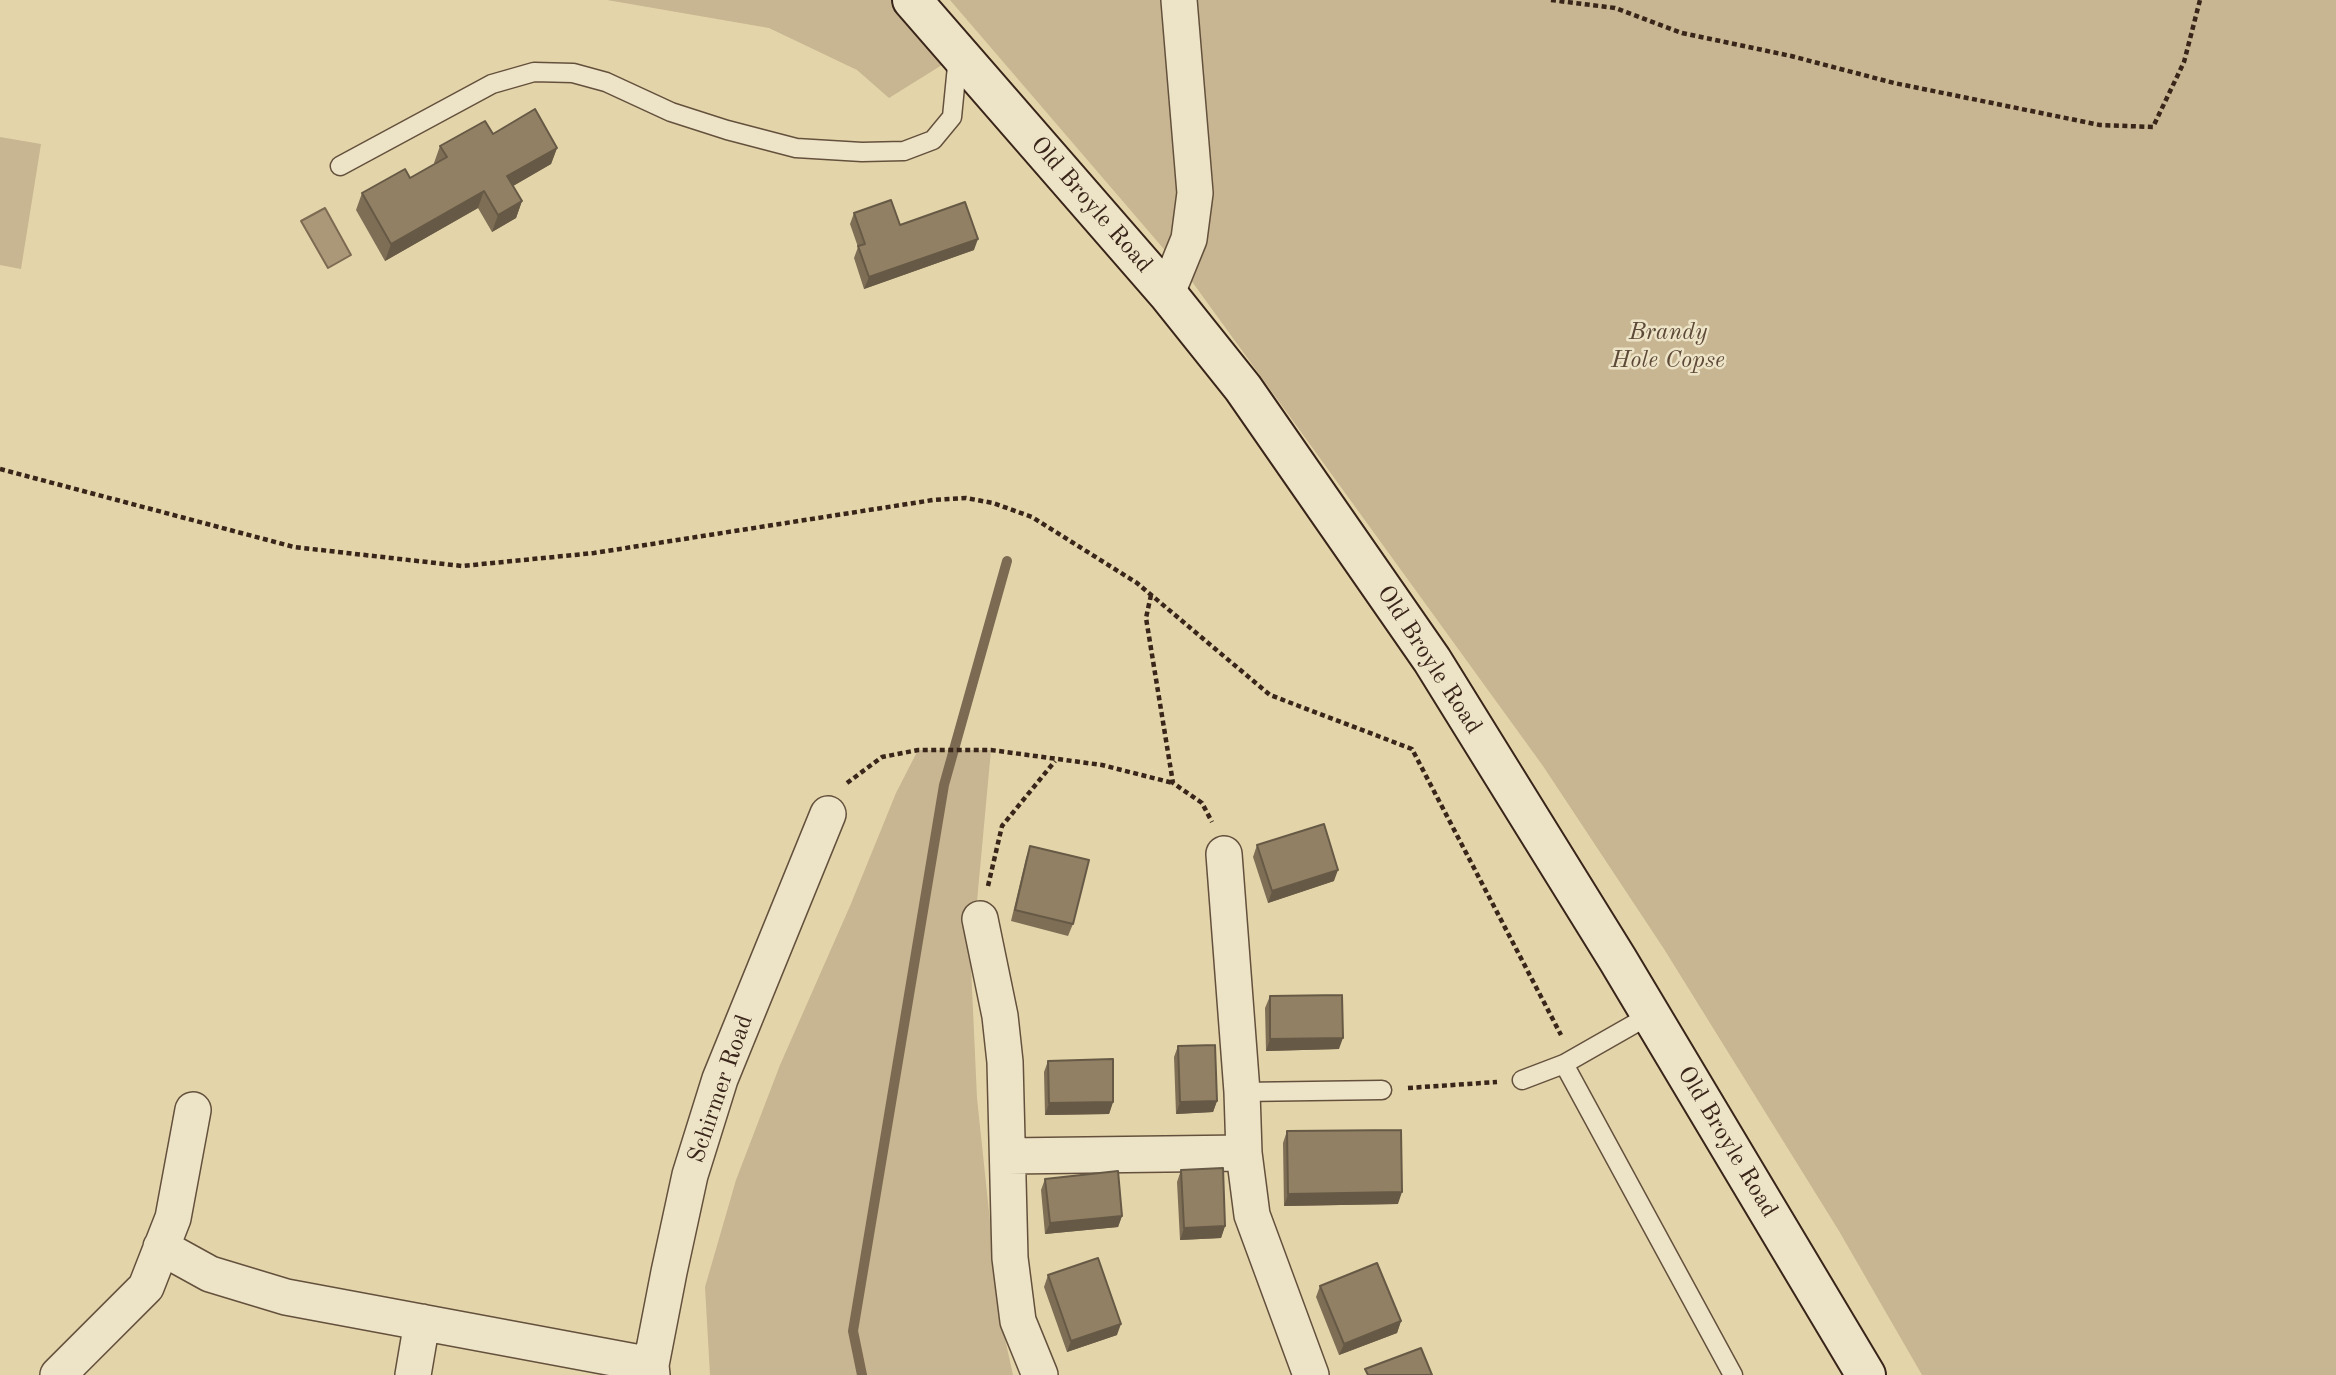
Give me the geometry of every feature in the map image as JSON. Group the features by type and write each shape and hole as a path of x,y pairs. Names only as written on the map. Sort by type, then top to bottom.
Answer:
{"main road":[{"name":"Old Broyle Road","path":"912,0 1167,293 1243,388 1432,660 1650,1015 1866,1375"}],"street":[{"path":"1167,293 1189,239 1195,193 1179,0"},
{"name":"Schirmer Road","path":"652,1370 690,1175 720,1079 828,814"},
{"path":"1224,855 1244,1153 1252,1215 1311,1375"},
{"path":"980,919 1000,1016 1005,1062 1010,1258 1018,1321 1040,1375"},
{"path":"58,1375 146,1287 173,1217 193,1110"},
{"path":"1008,1156 1244,1153"},
{"path":"161,1247 210,1274 286,1297 652,1370"},
{"path":"413,1375 422,1322"}],"lane":[{"path":"340,166 492,84 534,72 573,73 607,82 671,112 796,148 862,152 904,151 933,140 952,117 958,54"},
{"path":"1522,1080 1564,1063 1650,1015"},
{"path":"1564,1063 1733,1375"},
{"path":"1242,1092 1382,1090"}],"path":[{"path":"1551,0 1615,8 1682,33 1791,56 1907,86 2100,125 2152,127 2184,62 2200,0"},
{"path":"0,470 294,547 462,566 594,553 933,500 966,498 993,503 1032,517 1137,583 1270,695 1412,749 1563,1038 1564,1063"},
{"path":"1151,595 1146,618 1173,783"},
{"path":"828,814 849,780 883,757 928,750 991,750 1056,761 1102,765 1173,783 1202,803 1217,831 1224,855"},
{"path":"980,919 1002,826 1056,761"},
{"path":"1382,1090 1522,1080"}],"green space":[{"path":"607,0 895,0 950,60 889,98 857,70 769,28"},
{"name":"Brandy Hole Copse","path":"950,0 2336,0 2336,1375 1922,1375 1839,1231 1664,949 1543,766 1193,283"},
{"path":"0,137 41,144 21,269 0,265"},
{"path":"918,750 991,750 971,966 977,1098 1000,1316 1013,1375 710,1375 705,1287 736,1180 780,1065 896,793"}],"shaded area":[{"path":"325,208 351,255 328,268 301,221"}],"building":[{"path":"535,109 557,148 507,176 522,201 498,215 484,191 391,244 362,193 405,169 410,178 447,157 440,146 485,121 493,134"},
{"path":"891,200 900,225 965,202 978,239 869,277 858,246 865,244 854,213"},
{"path":"1324,824 1338,870 1272,891 1257,845"},
{"path":"1030,846 1089,860 1073,924 1015,910"},
{"path":"1342,995 1343,1038 1270,1039 1270,996"},
{"path":"1215,1045 1217,1101 1180,1102 1178,1046"},
{"path":"1113,1059 1113,1102 1049,1103 1048,1061"},
{"path":"1401,1130 1402,1192 1288,1194 1287,1131"},
{"path":"1223,1168 1225,1226 1184,1228 1181,1170"},
{"path":"1118,1171 1122,1216 1050,1223 1045,1179"},
{"path":"1098,1258 1121,1324 1071,1341 1048,1275"},
{"path":"1377,1263 1401,1321 1344,1344 1320,1286"},
{"path":"1421,1348 1432,1375 1368,1375 1365,1369"}],"waterway":[{"path":"862,1375 853,1331 944,785 1007,561"}]}
